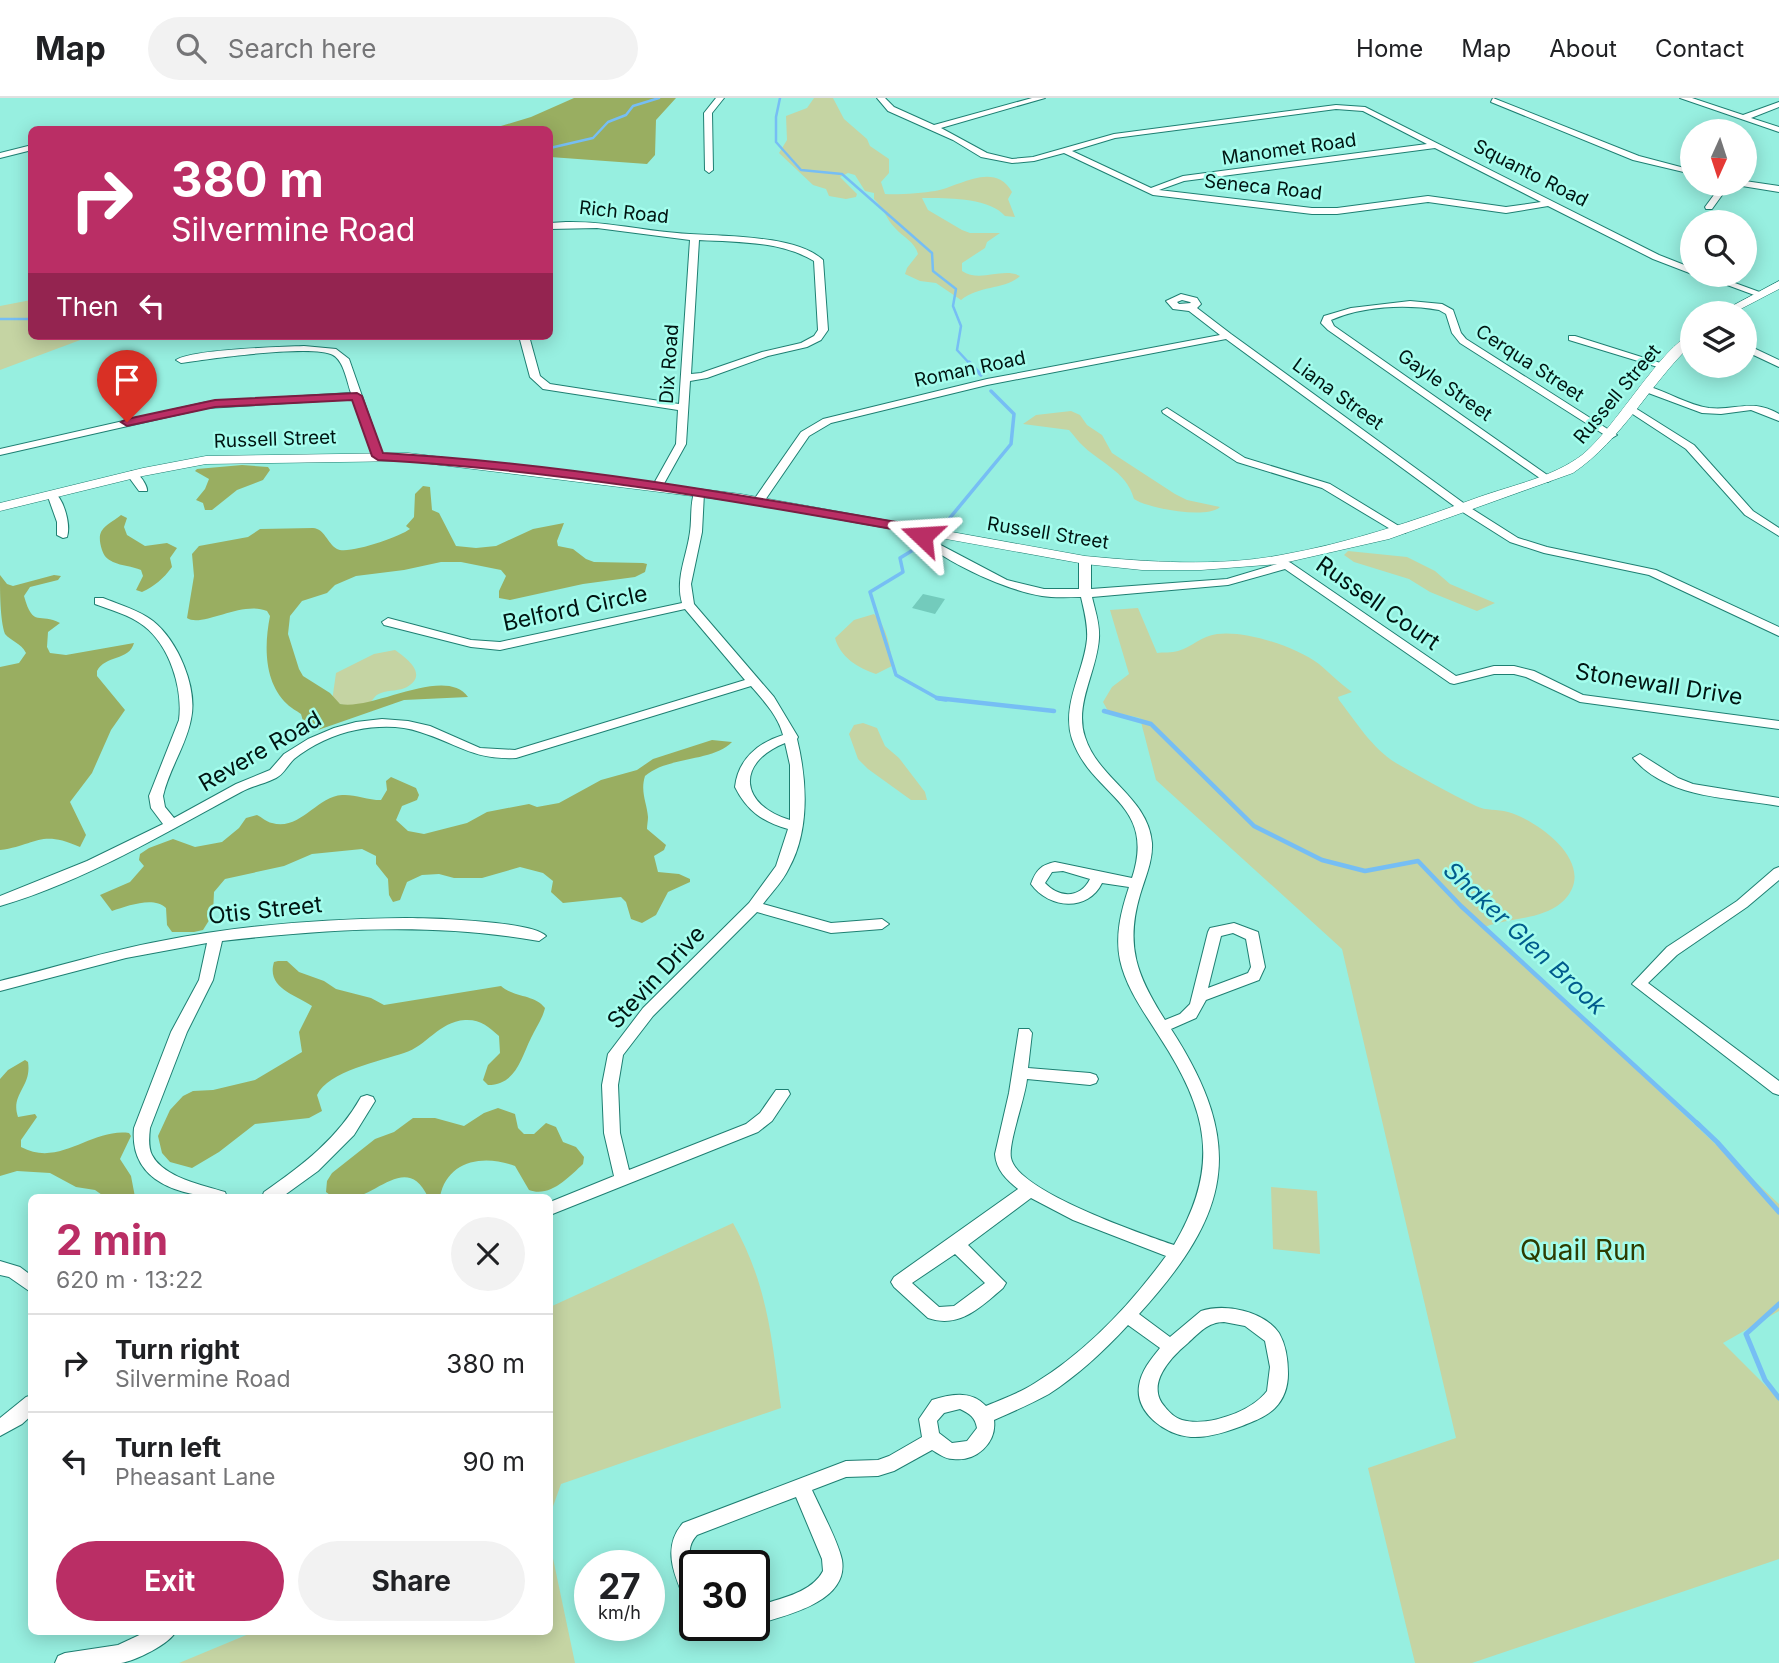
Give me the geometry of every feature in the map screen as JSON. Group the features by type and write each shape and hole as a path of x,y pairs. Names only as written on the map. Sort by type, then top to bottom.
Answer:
{"street":[{"path":"709,170 708,113 720,98"},
{"path":"881,98 891,109 965,142 984,155 1000,160 1031,160 1064,150"},
{"path":"934,128 1041,98"},
{"path":"1684,98 1779,130"},
{"path":"1494,100 1636,158 1680,169"},
{"path":"1744,118 1779,104"},
{"name":"Squanto Road","path":"1064,150 1114,136 1336,107 1354,107 1371,111 1656,257 1680,266"},
{"name":"Manomet Road","path":"1149,191 1183,179 1436,145"},
{"path":"0,156 28,148"},
{"name":"Seneca Road","path":"1064,150 1149,191 1317,212 1428,199 1506,210 1549,203"},
{"path":"1757,186 1779,190"},
{"path":"1709,206 1717,196"},
{"name":"Rich Road","path":"553,226 582,224 797,249 815,257 820,266 822,331 818,338 808,344 760,356 700,377 685,378"},
{"name":"Dix Road","path":"657,487 680,447 695,237"},
{"path":"1747,301 1779,284"},
{"path":"1740,287 1760,294"},
{"name":"Cerqua Street","path":"1327,318 1341,312 1372,307 1422,305 1445,308 1452,314 1455,333 1463,341 1612,435"},
{"name":"Liana Street","path":"1191,308 1465,509 1524,545 1652,572 1779,632"},
{"name":"Gayle Street","path":"1327,318 1331,328 1548,479"},
{"name":"Roman Road","path":"759,501 805,434 827,421 987,382 1228,336"},
{"path":"1572,338 1665,366"},
{"path":"525,340 535,377 547,387 683,408"},
{"path":"181,360 210,355 329,350 340,355 345,361 378,456"},
{"name":"Russell Street","path":"0,507 132,474 195,462 230,458 378,456 450,460 759,501 1085,560 1142,566 1283,562 1401,531 1548,479 1588,458 1612,435 1680,350"},
{"path":"1757,353 1779,364"},
{"path":"1647,389 1707,410 1752,406 1779,418"},
{"path":"0,452 207,405 357,396"},
{"path":"1632,409 1693,449 1749,513 1779,533"},
{"path":"1167,411 1244,461 1326,486 1401,531"},
{"path":"132,474 143,489"},
{"path":"688,605 686,575 696,533 695,503 699,493"},
{"path":"52,494 63,522 63,535"},
{"path":"919,530 929,543 1010,585 1044,593 1084,593 1228,582 1283,562"},
{"path":"984,1416 1040,1390 1067,1371 1127,1315 1161,1278 1177,1253 1195,1222 1209,1185 1212,1142 1198,1090 1135,983 1126,956 1125,924 1145,853 1142,825 1128,801 1088,759 1076,730 1075,703 1093,638 1082,576 1085,560"},
{"name":"Russell Court","path":"1283,562 1454,680"},
{"path":"99,601 135,616 153,627 185,688 188,703 184,724 156,796 158,808 172,825"},
{"name":"Belford Circle","path":"388,622 420,627 469,644 500,646 688,605"},
{"name":"Stevin Drive","path":"622,1179 612,1133 610,1085 616,1054 648,1012 754,906 783,867 796,826 798,779 792,737 780,712 688,605"},
{"name":"Stonewall Drive","path":"1454,680 1494,670 1514,670 1530,674 1580,698 1779,725"},
{"name":"Revere Road","path":"0,901 98,863 239,787 276,772 291,755 320,738 355,726 390,723 418,727 473,752 491,755 516,754 754,681"},
{"path":"792,737 771,743 755,755 744,774 742,788 759,813 771,820 796,826"},
{"path":"1640,758 1658,775 1674,784 1779,802"},
{"path":"1777,1085 1639,984 1672,950 1742,904 1779,872"},
{"path":"1098,877 1136,883"},
{"path":"754,906 831,928 883,925"},
{"name":"Otis Street","path":"0,986 116,955 216,937 303,928 425,921 477,924 539,936"},
{"path":"1161,1026 1189,1017 1195,1010 1210,940 1215,932 1234,928 1250,933 1254,939 1256,974 1199,997"},
{"path":"211,1194 169,1179 154,1170 141,1155 142,1128 179,1032 206,980 216,937"},
{"path":"1024,1034 1020,1073 1003,1150 1003,1161 1010,1174 1029,1190 1098,1222 1177,1253"},
{"path":"1020,1073 1090,1079"},
{"path":"553,1208 752,1128 766,1117 782,1094"},
{"path":"274,1194 322,1158 345,1136 367,1101"},
{"path":"956,1244 997,1283 956,1313 940,1316 900,1282 1029,1190"},
{"path":"0,1268 14,1272 28,1283"},
{"path":"1127,1315 1171,1347"},
{"path":"1207,1316 1230,1316 1254,1323 1265,1329 1274,1342 1279,1368 1277,1390 1263,1407 1240,1419 1210,1429 1180,1428 1165,1420 1156,1411 1146,1391 1147,1382 1171,1347 1207,1316"},
{"path":"966,1402 984,1416 985,1433 979,1443 969,1450 948,1450 933,1440 928,1428 928,1419 935,1408 943,1403 966,1402"},
{"path":"0,1428 28,1407"},
{"path":"680,1550 683,1535 704,1523 846,1469 878,1468 894,1463 933,1440"},
{"path":"770,1610 821,1591 832,1579 832,1559 801,1486"},
{"path":"65,1663 116,1657 137,1650 160,1635"}],"green space":[{"path":"574,98 676,98 656,120 655,155 647,164 553,157 553,126 501,126 531,117"},
{"path":"814,98 833,98 844,119 867,139 870,146 889,159 889,173 881,182 885,194 935,191 975,178 995,178 1004,183 1012,192 1008,199 1015,217 1005,216 998,210 978,202 922,198 928,210 962,230 970,233 1000,233 987,242 985,248 962,263 962,271 976,276 1006,273 1020,276 1007,284 976,292 961,300 936,283 920,281 905,274 918,254 912,243 892,225 874,199 874,193 865,191 855,175 848,173 840,177 857,194 856,197 846,199 829,196 826,189 813,185 779,153 787,140 786,116 807,108"},
{"path":"28,301 28,340 80,340 0,370 0,306"},
{"path":"1071,411 1080,415 1087,425 1102,435 1112,453 1175,494 1187,500 1220,507 1213,511 1191,512 1142,503 1134,499 1125,481 1118,474 1087,450 1069,430 1023,424 1036,415"},
{"path":"242,465 268,467 270,470 263,480 237,490 212,510 205,510 203,503 196,500 209,479 195,471"},
{"path":"423,486 430,487 432,510 439,513 456,546 496,546 533,529 564,523 557,541 558,546 573,549 594,562 647,564 645,572 635,577 583,584 510,600 499,598 499,591 506,576 501,570 461,562 441,562 356,576 335,585 327,593 302,601 290,616 288,634 303,676 330,693 340,704 354,704 426,687 443,686 457,688 468,697 404,700 318,730 305,728 301,714 287,704 274,685 268,663 270,616 267,611 246,609 202,620 187,618 194,576 192,554 199,546 248,537 260,529 313,528 320,531 337,549 351,550 410,529 406,526 414,517 415,494"},
{"path":"121,515 127,518 124,527 127,535 145,546 167,543 177,548 170,558 172,567 169,571 155,585 142,592 136,590 143,576 141,570 113,562 106,557 100,543 103,529"},
{"path":"1348,551 1407,557 1435,571 1450,584 1495,603 1477,611 1430,592 1409,579 1354,562 1344,555"},
{"path":"0,575 7,584 13,586 54,575 61,576 58,580 30,587 24,596 34,616 60,623 48,632 47,647 50,653 66,655 134,643 127,653 105,662 97,671 97,676 125,710 111,730 92,773 70,802 86,835 80,847 56,839 47,839 0,850 0,667 19,663 26,653 5,634 3,628"},
{"name":"Quail Run","path":"1138,608 1157,653 1178,651 1211,635 1229,633 1270,641 1309,658 1352,692 1338,697 1339,700 1387,757 1476,806 1521,817 1550,835 1562,847 1571,861 1575,875 1572,889 1561,903 1544,913 1485,927 1779,1204 1779,1311 1723,1343 1779,1399 1779,1559 1472,1663 1415,1663 1368,1468 1456,1438 1342,949 1156,780 1140,718 1108,711 1103,702 1112,687 1129,674 1110,610"},
{"path":"874,614 888,638 892,666 876,674 851,661 841,651 835,638 854,620"},
{"path":"395,650 405,657 416,672 413,682 407,687 384,692 369,703 355,707 332,701 336,673 374,654"},
{"path":"863,723 877,728 885,746 899,758 925,792 927,800 911,800 858,759 849,734 854,725"},
{"path":"712,740 732,742 714,753 666,765 645,776 643,787 648,817 647,829 666,845 664,850 654,856 658,872 679,874 690,879 690,882 668,892 656,915 642,923 631,919 626,902 621,897 563,903 551,892 553,881 543,873 520,867 482,878 422,875 407,882 400,900 393,902 389,895 388,879 376,864 376,856 362,849 312,854 284,866 225,879 214,892 213,914 203,930 194,932 172,932 167,925 166,908 161,904 140,903 112,911 100,895 130,882 144,866 139,860 140,854 149,848 173,839 195,847 222,842 239,828 246,818 257,815 272,823 291,822 324,801 342,795 381,800 387,790 386,781 391,777 416,788 419,795 417,800 402,806 396,820 408,831 424,834 467,823 487,812 529,804 537,807 559,803 601,780 637,770 653,759"},
{"path":"287,961 299,972 324,981 336,989 371,998 384,1005 501,986 512,993 535,1000 545,1008 516,1069 497,1084 488,1085 483,1080 488,1065 500,1053 499,1036 480,1022 456,1022 440,1029 412,1050 356,1068 332,1079 317,1095 322,1111 309,1118 255,1124 219,1152 192,1168 170,1162 162,1153 158,1136 170,1110 183,1096 193,1091 213,1090 255,1080 302,1052 299,1032 312,1006 278,984 273,971 274,962"},
{"path":"25,1060 28,1062 27,1078 16,1109 18,1117 35,1114 37,1117 21,1140 21,1147 49,1153 102,1136 129,1133 131,1136 120,1159 131,1176 134,1194 101,1194 95,1190 76,1187 50,1173 17,1171 0,1176 0,1079 8,1070"},
{"path":"498,1108 515,1114 518,1128 524,1134 534,1134 546,1123 556,1127 563,1142 576,1147 584,1157 583,1164 559,1185 537,1192 529,1190 515,1166 503,1162 479,1161 468,1163 450,1175 441,1194 426,1194 418,1182 406,1177 394,1179 363,1194 326,1192 327,1181 332,1173 375,1139 394,1132 413,1118 435,1118 464,1126 484,1113"},
{"path":"1271,1187 1317,1191 1320,1254 1273,1249"},
{"path":"733,1223 754,1268 767,1313 781,1408 561,1484 553,1507 553,1306"},
{"path":"553,1558 575,1663 179,1663 246,1635 553,1635"}],"building":[{"path":"923,594 945,599 935,614 912,608"}],"waterway":[{"name":"Shaker Glen Brook","path":"553,147 593,138 608,122 626,115 633,106 659,98"},
{"name":"Shaker Glen Brook","path":"780,98 776,117 776,142 801,170 842,174 932,253 933,271 956,289 953,306 961,326 957,350 970,364"},
{"name":"Shaker Glen Brook","path":"0,319 28,319"},
{"name":"Shaker Glen Brook","path":"969,362 981,375"},
{"name":"Shaker Glen Brook","path":"944,525 1011,444 1014,414 991,391"},
{"name":"Shaker Glen Brook","path":"918,547 900,558 903,572 870,592 896,675 937,698"},
{"name":"Shaker Glen Brook","path":"937,698 1054,711"},
{"name":"Shaker Glen Brook","path":"937,698 946,700"},
{"name":"Shaker Glen Brook","path":"1104,711 1151,724 1254,826 1322,860 1365,871 1418,861 1461,906 1699,1125"},
{"name":"Shaker Glen Brook","path":"1697,1123 1779,1212"},
{"name":"Shaker Glen Brook","path":"1779,1304 1746,1334 1765,1380 1779,1398"}],"route":[{"path":"127,422 215,404 357,396 378,456 450,460 741,498 919,530 922,536"}]}
